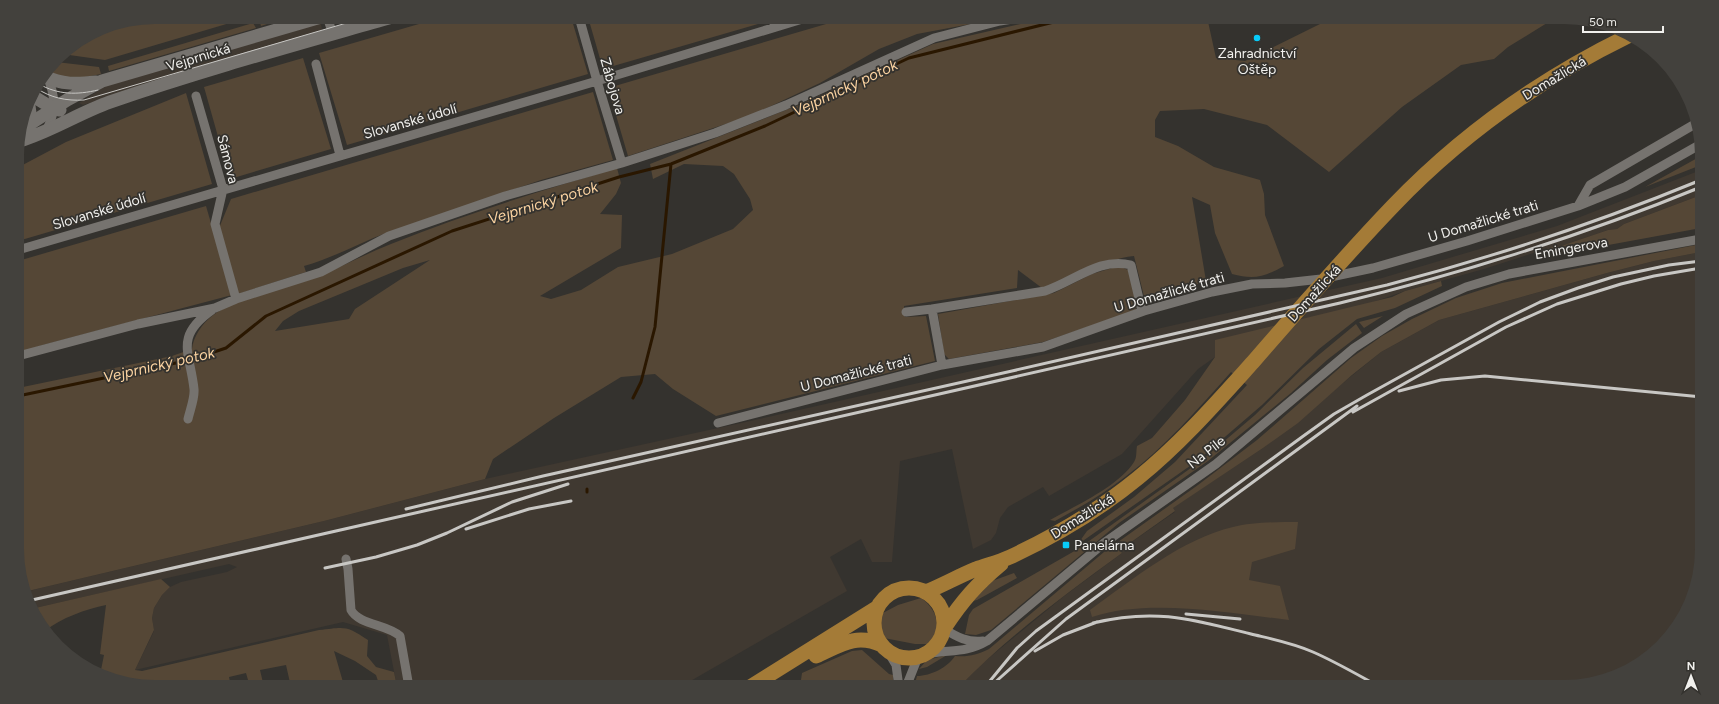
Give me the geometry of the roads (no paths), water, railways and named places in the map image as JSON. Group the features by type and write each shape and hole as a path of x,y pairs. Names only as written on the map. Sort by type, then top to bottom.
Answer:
{"main road":[{"name":"Vejprnická","path":"27,126 102,81 287,24"},
{"name":"Vejprnická","path":"25,138 91,109 190,76 368,24"},
{"name":"Domažlická","path":"926,592 975,570 1008,558 1060,531 1102,505 1136,480 1172,449 1207,413 1370,230 1431,168 1494,116 1531,90 1623,39"},
{"path":"49,78 58,82 71,84 102,81"},
{"path":"37,99 54,109 74,112 91,109"},
{"name":"Domažlická","path":"922,656 938,644 944,628 961,602 981,581 1008,558"},
{"path":"762,680 878,607 886,597 897,590 912,588 926,592 938,603 944,618 944,628"},
{"path":"878,607 874,622 875,630 884,647"},
{"path":"766,678 849,641 868,640 902,657 922,656"}],"street":[{"path":"329,24 333,34"},
{"name":"Zábojova","path":"581,24 622,163"},
{"name":"Slovanské údolí","path":"24,248 340,155 597,82 785,24"},
{"path":"188,419 194,391 186,346 193,328 203,316 215,308 236,299 321,272 389,236 505,196 622,163 715,134 786,105 934,38 988,24"},
{"path":"316,64 340,155"},
{"path":"47,80 53,92 54,109 47,129"},
{"name":"Sámova","path":"196,96 223,189 215,224 236,299"},
{"path":"1578,206 1590,185 1692,126"},
{"name":"U Domažlické trati","path":"718,423 942,365 1043,347 1144,311 1212,292 1252,284 1285,283 1321,279 1373,268 1467,241 1578,206 1625,187 1695,148"},
{"name":"Emingerova","path":"1448,294 1508,274 1695,240"},
{"path":"906,312 1045,291 1062,285 1092,268 1120,262 1131,265 1141,307 1144,311"},
{"name":"Na Pile","path":"922,656 938,651 968,650 987,641 1104,542 1216,464 1354,348 1378,330 1406,314 1448,294"},
{"path":"24,354 124,328 215,308"},
{"path":"932,309 942,365"},
{"path":"346,559 351,610 354,615 360,619 395,631 400,636 408,680"},
{"path":"944,628 964,640 974,642 987,641"},
{"path":"884,647 896,665 898,680"},
{"path":"910,680 922,656"}],"waterway":[{"name":"Vejprnický potok","path":"24,395 190,360 226,348 266,316 452,231 619,177 671,164 765,126 909,58 1046,24"},
{"path":"633,398 641,382 655,327 671,164"}],"tram line":[{"path":"41,91 59,98 84,100 343,24"},
{"path":"44,87 68,93 83,93 98,90"}],"railway":[{"path":"406,509 543,476 1387,285 1467,263 1546,238 1695,182"},
{"path":"35,599 1340,303 1432,279 1523,252 1613,221 1695,189"},
{"path":"991,680 1017,648 1036,631 1334,414 1499,322 1540,302 1613,277 1669,265 1695,262"},
{"path":"1353,412 1506,327 1557,304 1621,284 1654,276 1695,269"},
{"path":"1399,391 1441,380 1485,376 1695,396"},
{"path":"998,680 1066,619 1357,406"},
{"path":"325,568 376,557 417,545 447,533 512,502 568,484"},
{"path":"466,529 529,509 571,501"},
{"path":"1186,614 1240,619"},
{"path":"1093,623 1135,616 1173,617 1191,620 1298,646 1339,664 1368,680"},
{"path":"1035,651 1063,635 1097,622"}],"place":[{"name":"Zahradnictví Oštěp","path":"1257,38"},
{"name":"Panelárna","path":"1066,545"}]}
